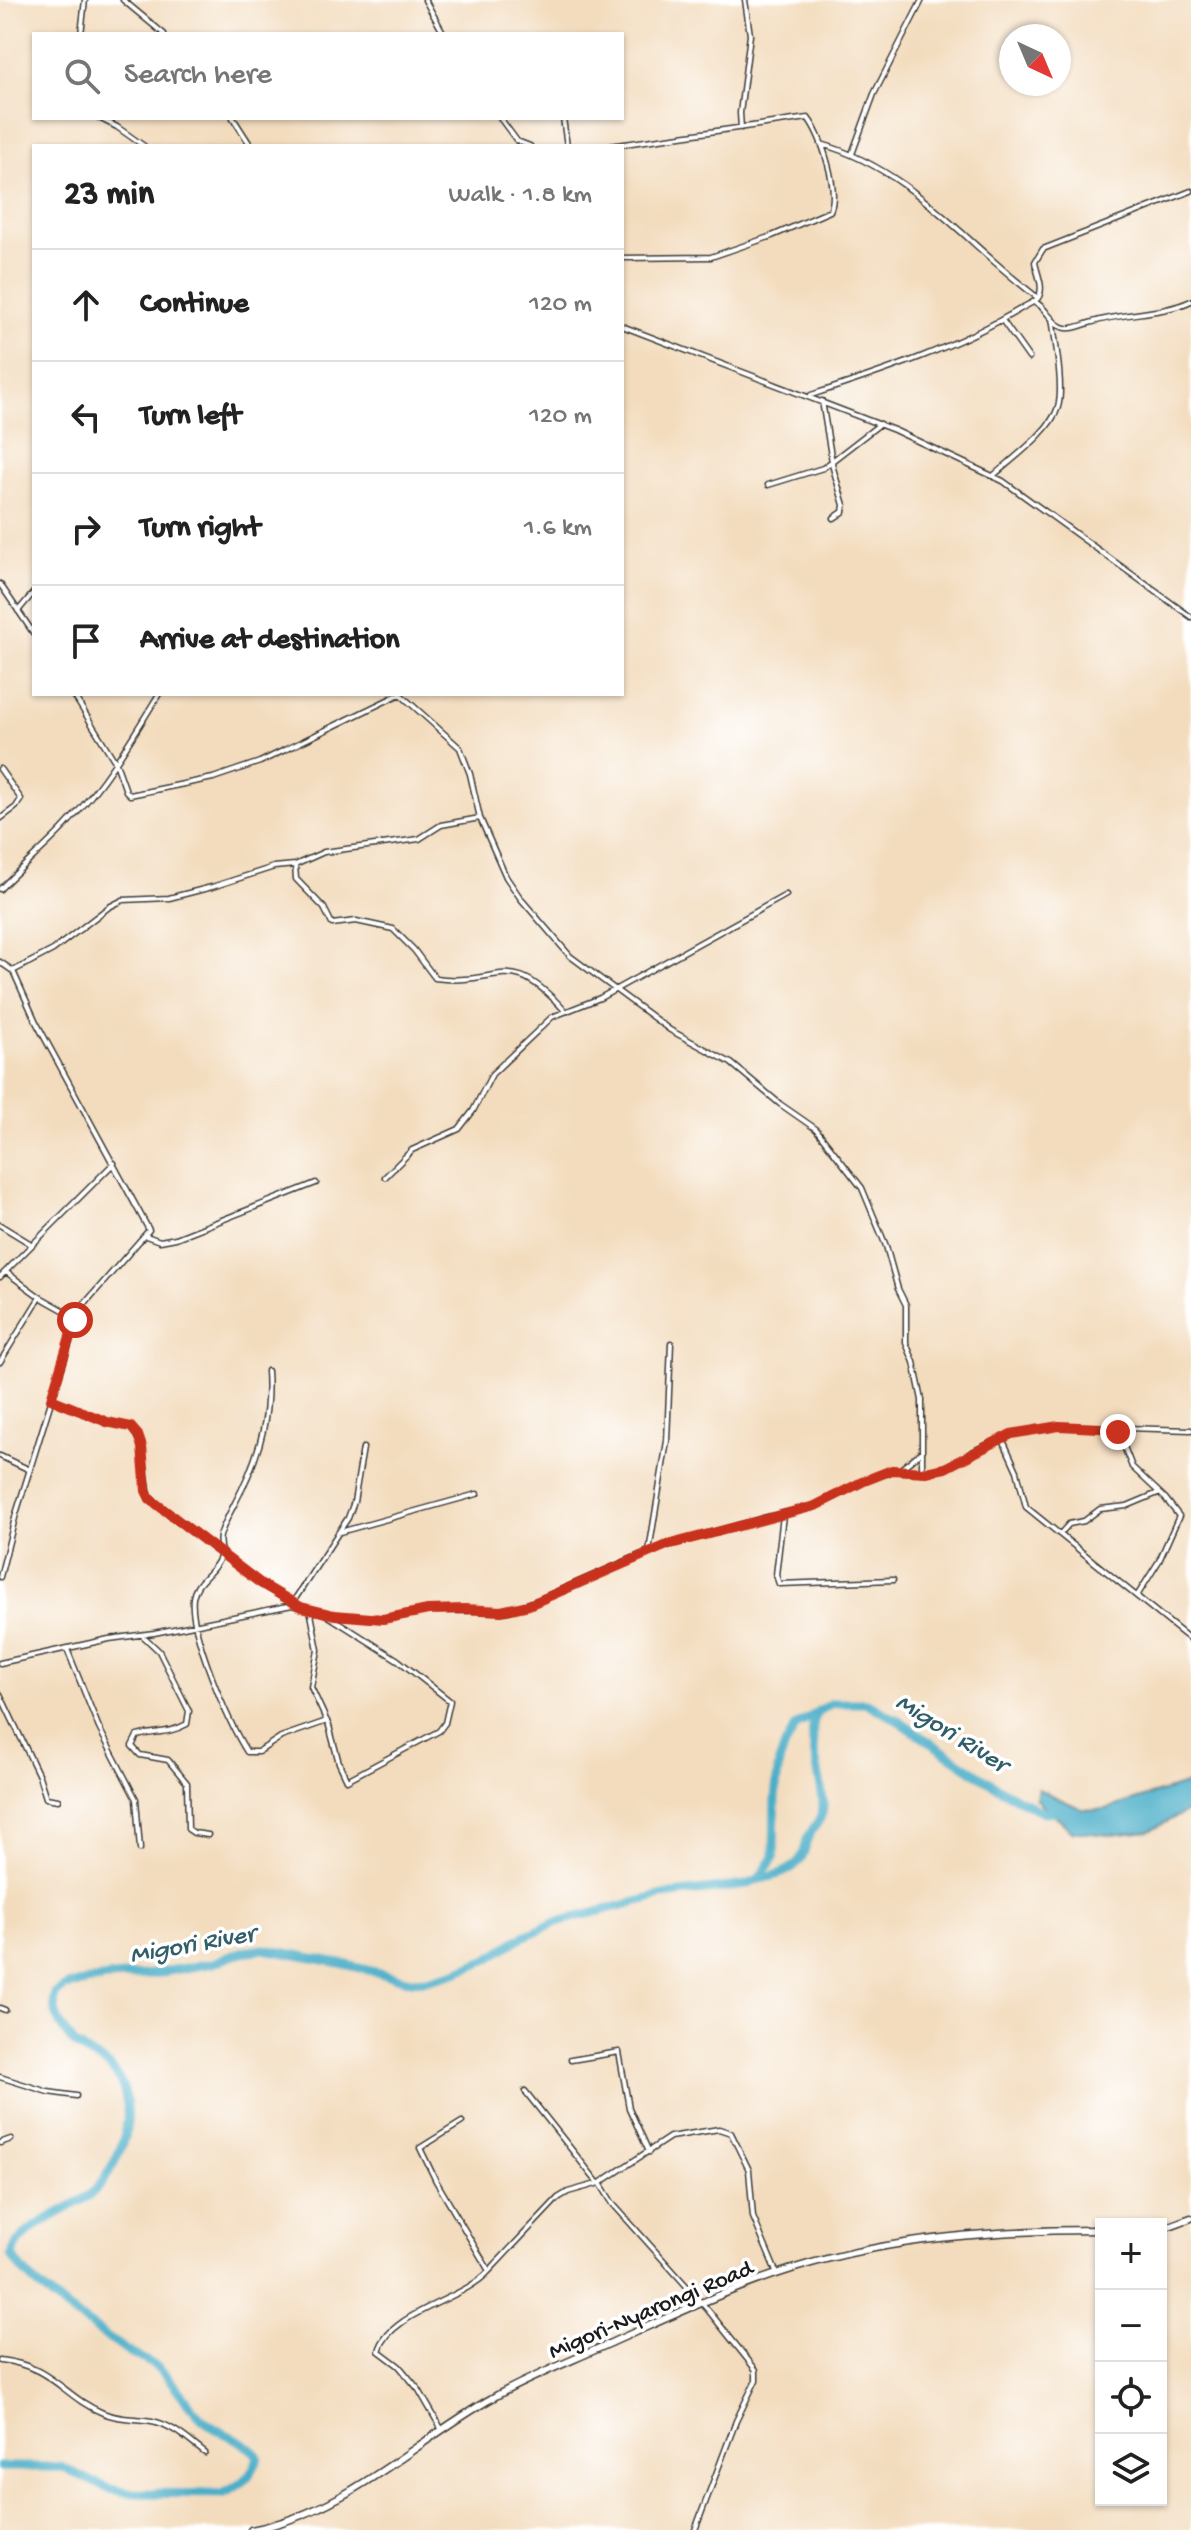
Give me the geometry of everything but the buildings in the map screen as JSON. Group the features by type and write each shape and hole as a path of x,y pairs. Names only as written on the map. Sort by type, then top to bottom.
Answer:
{"street":[{"path":"81,32 85,0"},
{"path":"123,0 162,32"},
{"path":"425,0 443,32"},
{"path":"741,128 739,121 750,35 745,0"},
{"path":"852,154 871,101 922,0"},
{"path":"624,144 809,118 821,144 832,194 832,206 828,212 711,257 624,258"},
{"path":"103,120 141,144"},
{"path":"234,120 250,144"},
{"path":"501,120 517,141 525,144"},
{"path":"563,120 567,144"},
{"path":"821,144 852,154 909,187 1036,300 1060,326 1069,328 1175,307 1191,301"},
{"path":"808,395 929,353 1002,320 1036,300 1041,286 1035,264 1043,249 1191,191"},
{"path":"993,476 1035,438 1058,408 1060,394 1052,318"},
{"path":"1002,320 1029,358"},
{"path":"624,327 880,424 993,476 1046,510 1191,617"},
{"path":"822,401 831,461 844,505 843,512 834,518"},
{"path":"768,485 816,470 880,424"},
{"path":"0,584 32,631"},
{"path":"18,611 32,594"},
{"path":"74,696 116,763 130,795 206,780 260,762 396,696"},
{"path":"0,889 68,824 116,763 158,696"},
{"path":"402,696 460,748 468,766 480,818 506,877 570,956 677,1034 731,1063 816,1129 862,1188 906,1305 905,1340 914,1362 922,1404 922,1472"},
{"path":"0,769 21,799 0,819"},
{"path":"13,971 53,950 116,902 169,898 274,867 295,865 324,852 419,839 441,825 480,818"},
{"path":"295,865 296,879 324,908 332,924 356,921 393,929 414,950 432,977 442,979 511,973 527,976 566,1012"},
{"path":"385,1177 412,1150 459,1129 473,1111 492,1074 552,1017 615,989 786,895"},
{"path":"0,962 13,971 36,1022 149,1228 146,1236 129,1251 74,1316 72,1334 0,1577"},
{"path":"0,1277 114,1163"},
{"path":"146,1236 160,1241 176,1238 316,1183"},
{"path":"0,1225 31,1244"},
{"path":"5,1272 74,1316"},
{"path":"0,1362 40,1297"},
{"path":"649,1551 667,1441 671,1343"},
{"path":"267,1371 269,1405 265,1427 249,1474 221,1533 219,1559 194,1593 194,1623 218,1694 249,1753 258,1752 287,1735 327,1721"},
{"path":"51,1399 107,1422 133,1428 142,1447 149,1498 264,1586 301,1607"},
{"path":"900,1469 922,1472 945,1468 1002,1438 1059,1426 1191,1430"},
{"path":"1117,1429 1132,1467 1176,1510 1179,1519 1159,1561 1137,1596"},
{"path":"1002,1438 1017,1471 1026,1507 1191,1640"},
{"path":"293,1602 340,1532 354,1502 363,1448"},
{"path":"0,1663 292,1605 324,1613 383,1619 428,1610 508,1611 649,1551 815,1506 864,1481 900,1469 921,1452"},
{"path":"0,1456 30,1470"},
{"path":"1060,1534 1069,1524 1084,1521 1100,1509 1127,1506 1159,1492"},
{"path":"340,1532 477,1494"},
{"path":"783,1515 776,1575 779,1584 893,1580"},
{"path":"310,1609 318,1650 310,1685 327,1721 341,1770 347,1780 439,1731 445,1723 450,1705 446,1697 406,1665 324,1613"},
{"path":"142,1635 159,1651 189,1711 189,1720 186,1725 166,1733 137,1736 132,1746 140,1755 165,1759 172,1764 187,1785 188,1829 208,1835"},
{"path":"67,1649 95,1720 136,1799 140,1849"},
{"path":"0,1694 39,1776 46,1798 58,1800"},
{"path":"571,2060 619,2052 629,2108 649,2152"},
{"path":"0,2077 48,2092 76,2096"},
{"path":"525,2091 613,2204 756,2370 757,2377 736,2421 695,2530"},
{"path":"462,2122 420,2148 489,2271"},
{"path":"442,2430 419,2390 399,2366 383,2355 380,2348 384,2340 404,2322 473,2285 558,2198 568,2192 599,2184 670,2137 719,2129 729,2131 749,2170 753,2217 777,2274"},
{"path":"0,2143 11,2139"},
{"path":"1167,2227 1191,2218"},
{"name":"Migori-Nyarongi Road","path":"251,2530 265,2529 299,2517 346,2496 442,2430 511,2388 699,2303 777,2274 892,2244 1040,2230 1095,2230"},
{"path":"0,2360 34,2367 102,2413 153,2421 171,2428 205,2453"}],"water":[{"path":"1191,1782 1191,1809 1150,1831 1110,1835 1072,1831 1036,1799 1038,1789 1082,1809 1106,1809"}],"waterway":[{"name":"Migori River","path":"0,2467 61,2467 109,2489 135,2493 222,2494 244,2480 258,2457 248,2446 200,2417 158,2368 125,2350 46,2292 12,2255 16,2245 34,2228 98,2187 114,2164 126,2129 127,2104 115,2072 70,2039 57,2018 55,1994 67,1986 213,1963 242,1952 264,1949 340,1963 411,1981 426,1980 488,1959 522,1937 557,1922 663,1895 747,1885 759,1879 774,1857 775,1798 779,1762 786,1744 796,1726 832,1703 867,1703 997,1787 1042,1812 1061,1811"},
{"path":"759,1879 779,1874 797,1864 821,1816 822,1796 813,1745 814,1721 818,1711"}],"route":[{"path":"75,1320 51,1399 107,1422 131,1427 140,1440 146,1491 150,1499 270,1590 301,1607 334,1615 383,1619 428,1610 508,1611 529,1605 649,1551 760,1519 806,1510 892,1470 937,1471 1011,1434 1059,1426 1117,1429 1118,1432"}]}
